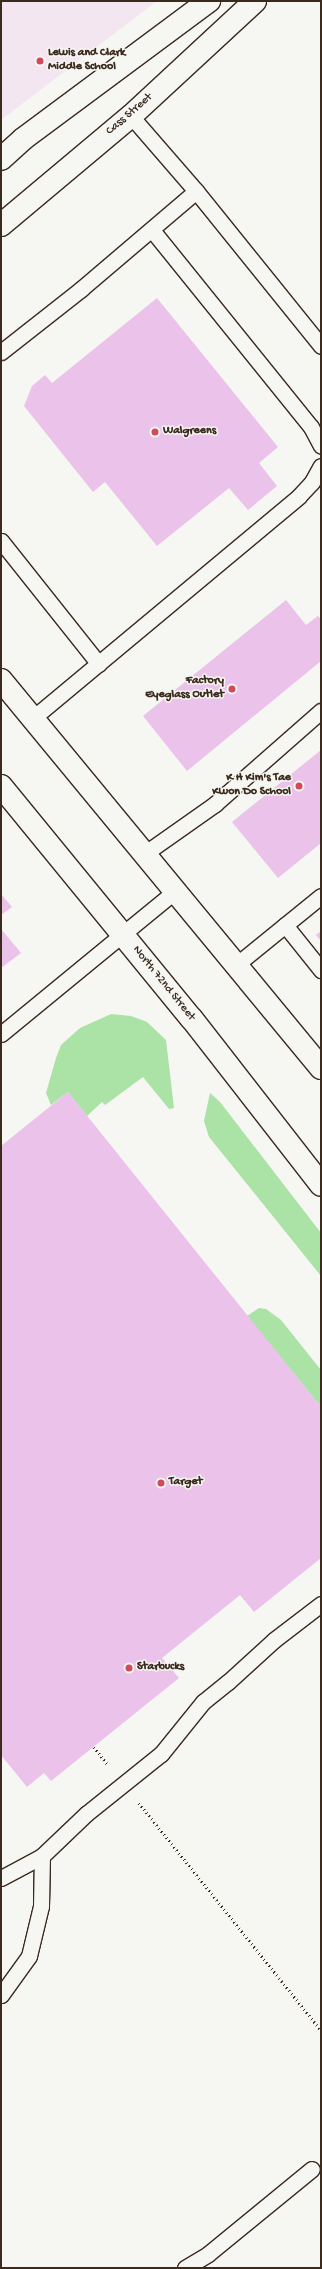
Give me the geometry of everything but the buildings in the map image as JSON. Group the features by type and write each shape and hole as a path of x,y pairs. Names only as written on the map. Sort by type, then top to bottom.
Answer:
{"main road":[{"path":"1,159 23,139 210,1"},
{"name":"Cass Street","path":"1,225 131,116 255,1"},
{"path":"1,680 321,1068"},
{"name":"North 72nd Street","path":"1,786 192,1019 321,1185"}],"lane":[{"path":"131,116 196,191 321,346"},
{"path":"1,352 152,230 196,191"},
{"path":"152,230 311,426 321,446"},
{"path":"33,718 299,496 312,482 321,466"},
{"path":"1,542 99,664"},
{"path":"144,854 215,804 321,711"},
{"path":"1,1034 175,891"},
{"path":"236,965 321,896"},
{"path":"285,925 321,970"},
{"path":"1,1878 42,1856 86,1814 161,1754 203,1702 274,1640 321,1604"},
{"path":"1,1995 29,1956 41,1906 42,1856"},
{"path":"185,2268 208,2254 312,2170"}],"path":[{"path":"94,1747 321,2030"}],"shaded area":[{"name":"Lewis and Clark Middle School","path":"1,1 157,1 1,120"}],"green space":[{"path":"111,1014 131,1016 147,1022 166,1040 174,1108 169,1109 143,1077 105,1105 102,1102 87,1116 68,1092 51,1105 46,1093 61,1045 80,1028"},
{"path":"210,1093 220,1102 321,1233 321,1276 209,1137 204,1121"},
{"path":"259,1308 266,1309 281,1320 321,1370 321,1407 247,1316"}],"place":[{"name":"Lewis and Clark Middle School","path":"40,61"},
{"name":"Walgreens","path":"155,432"},
{"name":"Factory Eyeglass Outlet","path":"232,689"},
{"name":"K H Kim's Tae Kwon Do School","path":"299,786"},
{"name":"Target","path":"161,1483"},
{"name":"Starbucks","path":"129,1668"}]}
